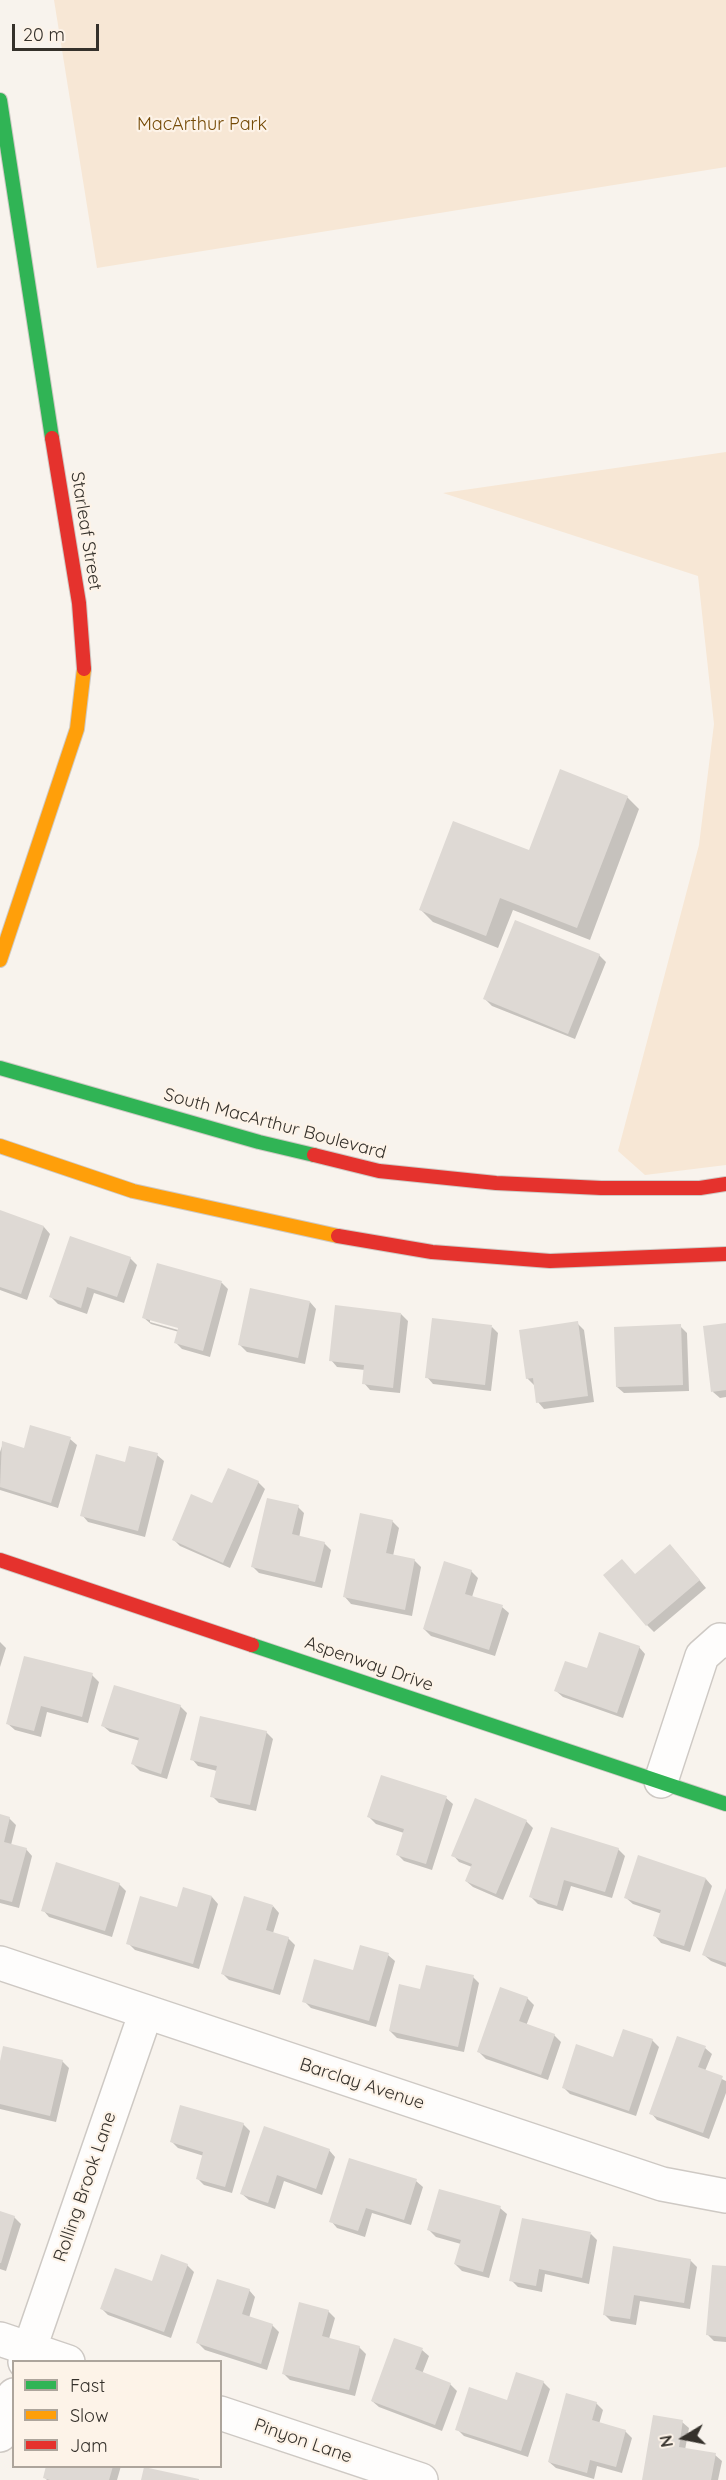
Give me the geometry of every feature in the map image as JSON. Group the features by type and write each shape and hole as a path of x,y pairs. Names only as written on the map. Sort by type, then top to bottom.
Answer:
{"street":[{"name":"Starleaf Street","path":"0,100 79,603 84,665 77,729 0,960"},
{"name":"South MacArthur Boulevard","path":"0,1068 259,1142 380,1171 496,1183 601,1188 700,1188 726,1184"},
{"path":"0,1146 133,1191 312,1231 432,1252 550,1261 726,1254"},
{"name":"Aspenway Drive","path":"0,1560 726,1804"},
{"path":"661,1781 702,1656 720,1640 726,1641"},
{"name":"Barclay Avenue","path":"0,1963 662,2184 726,2196"},
{"name":"Rolling Brook Lane","path":"18,2349 146,2012"},
{"path":"18,2349 64,2360"},
{"path":"0,2435 12,2401"},
{"name":"Pinyon Lane","path":"222,2414 421,2480"}],"green space":[{"name":"MacArthur Park","path":"54,0 726,0 726,167 97,268"},
{"path":"726,452 726,1165 645,1175 618,1151 699,845 714,724 698,576 443,493"}],"building":[{"path":"560,769 628,796 577,928 500,898 486,936 419,910 453,821 529,850"},
{"path":"515,920 600,954 568,1034 483,999"},
{"path":"0,1210 44,1226 21,1294 0,1287"},
{"path":"70,1236 131,1257 117,1297 87,1287 81,1308 49,1297"},
{"path":"157,1263 222,1281 203,1351 174,1343 178,1328 142,1318"},
{"path":"250,1288 310,1301 298,1358 238,1345"},
{"path":"335,1305 401,1313 393,1388 362,1384 364,1365 329,1361"},
{"path":"432,1318 492,1325 485,1385 425,1378"},
{"path":"578,1321 588,1396 536,1403 533,1378 526,1379 519,1330"},
{"path":"726,1323 726,1390 711,1392 703,1326"},
{"path":"681,1324 683,1385 616,1387 614,1327"},
{"path":"30,1425 71,1437 51,1503 0,1487 2,1441 24,1448"},
{"path":"129,1446 158,1453 138,1531 80,1516 96,1454 125,1462"},
{"path":"228,1468 259,1481 223,1563 172,1540 191,1494 212,1503"},
{"path":"267,1498 299,1505 292,1534 325,1542 315,1582 251,1567"},
{"path":"360,1513 393,1520 386,1553 415,1559 405,1610 343,1597"},
{"path":"670,1544 700,1580 646,1626 603,1575 622,1559 635,1574"},
{"path":"444,1561 472,1570 465,1594 503,1605 489,1650 423,1629"},
{"path":"599,1632 640,1646 617,1713 554,1691 565,1661 587,1668"},
{"path":"24,1656 93,1673 82,1717 41,1706 34,1731 6,1724"},
{"path":"114,1685 181,1705 161,1774 131,1764 139,1738 101,1726"},
{"path":"200,1716 267,1731 250,1805 210,1797 217,1766 190,1760"},
{"path":"381,1775 447,1796 426,1864 396,1855 404,1829 367,1817"},
{"path":"475,1798 527,1820 496,1894 465,1881 472,1864 451,1856"},
{"path":"0,1814 10,1817 4,1842 27,1848 12,1902 0,1899"},
{"path":"551,1827 619,1848 605,1892 564,1880 557,1906 529,1897"},
{"path":"638,1855 706,1878 684,1946 653,1936 661,1910 624,1898"},
{"path":"56,1862 120,1883 105,1931 41,1911"},
{"path":"183,1887 212,1896 193,1964 126,1944 140,1896 177,1907"},
{"path":"726,1888 726,1963 702,1955"},
{"path":"244,1896 273,1905 266,1930 289,1937 273,1990 221,1974"},
{"path":"360,1945 389,1953 369,2021 302,2002 314,1959 353,1970"},
{"path":"426,1965 474,1975 458,2047 389,2031 399,1984 420,1989"},
{"path":"500,1987 528,1997 519,2021 555,2034 541,2075 477,2052"},
{"path":"623,2029 653,2039 629,2111 562,2088 576,2044 613,2057"},
{"path":"677,2036 706,2046 698,2067 723,2076 703,2133 649,2114"},
{"path":"3,2046 63,2060 50,2116 0,2104 0,2061"},
{"path":"180,2105 244,2123 225,2187 196,2179 203,2152 170,2142"},
{"path":"264,2126 330,2149 316,2189 277,2175 268,2203 240,2194"},
{"path":"349,2158 417,2179 404,2220 366,2208 358,2231 329,2222"},
{"path":"439,2189 501,2206 483,2272 454,2264 461,2240 427,2230"},
{"path":"0,2211 15,2216 1,2263 0,2263"},
{"path":"522,2218 591,2232 582,2278 539,2269 536,2286 509,2281"},
{"path":"613,2246 691,2259 684,2303 634,2295 630,2319 603,2315"},
{"path":"161,2254 188,2264 164,2332 100,2309 115,2268 152,2281"},
{"path":"712,2265 726,2266 726,2337 706,2335"},
{"path":"217,2279 250,2289 242,2314 273,2324 261,2364 196,2343"},
{"path":"299,2302 329,2310 322,2336 360,2346 349,2390 282,2374"},
{"path":"394,2338 423,2348 415,2369 451,2383 435,2425 371,2401"},
{"path":"516,2372 544,2381 521,2451 455,2430 469,2387 507,2400"},
{"path":"566,2393 597,2402 592,2420 626,2430 616,2467 590,2460 587,2473 548,2462"},
{"path":"653,2415 683,2420 679,2447 716,2453 711,2480 642,2480"},
{"path":"46,2468 112,2468 109,2480 43,2478"},
{"path":"144,2468 199,2479 199,2480 141,2480"}],"traffic: fast":[{"path":"0,100 52,438"},
{"path":"0,1068 259,1142 314,1155"},
{"path":"252,1645 726,1804"}],"traffic: slow":[{"path":"0,960 77,729 84,669"},
{"path":"0,1146 133,1191 338,1236"}],"traffic: jam":[{"path":"52,438 79,603 84,669"},
{"path":"314,1155 379,1171 496,1183 601,1188 700,1188 726,1184"},
{"path":"338,1236 432,1252 550,1261 726,1254"},
{"path":"0,1560 252,1645"}]}
